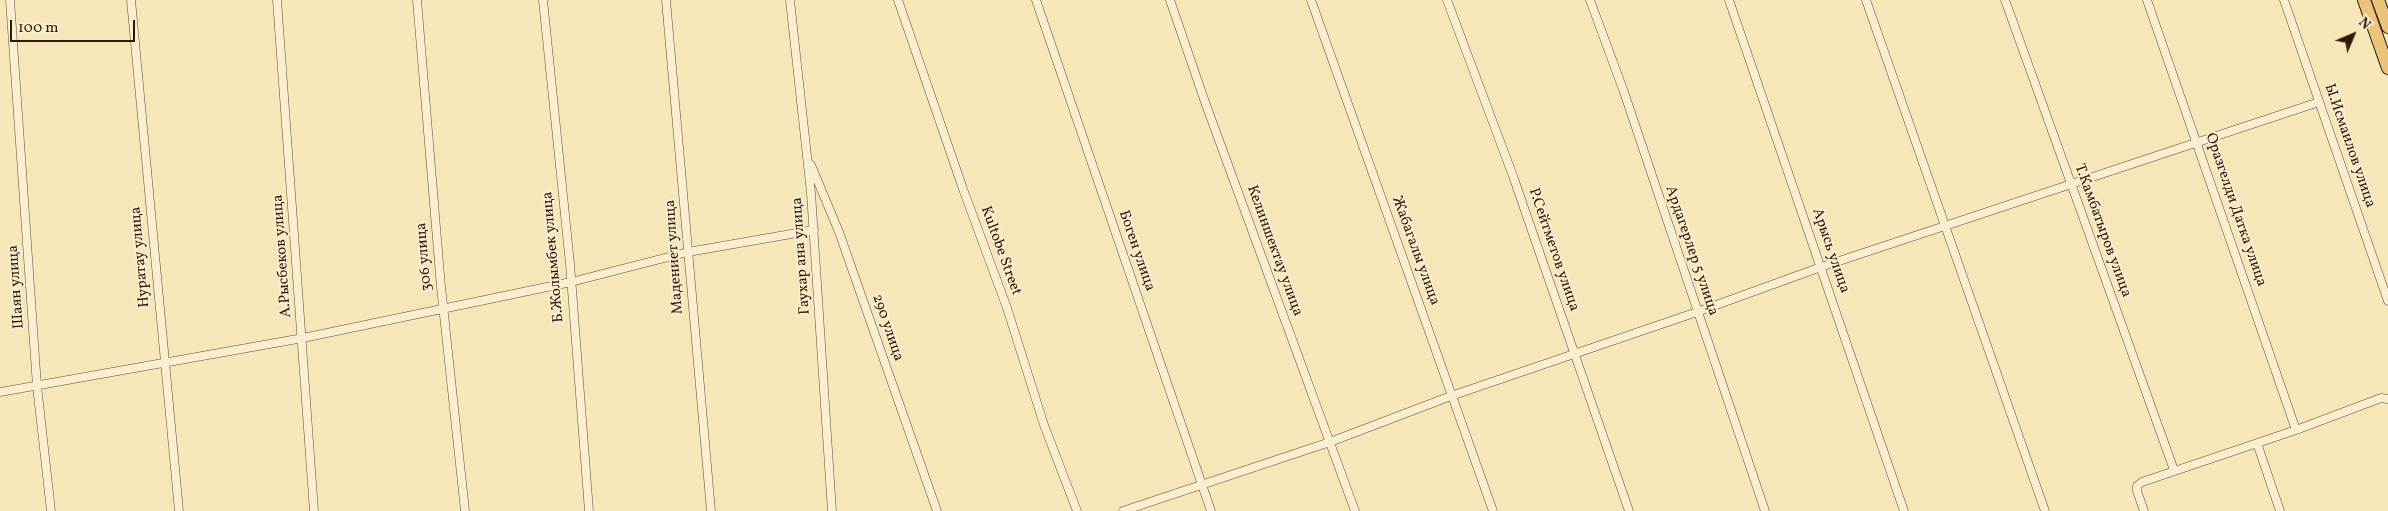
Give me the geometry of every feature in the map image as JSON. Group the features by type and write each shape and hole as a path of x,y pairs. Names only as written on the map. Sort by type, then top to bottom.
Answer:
{"main road":[{"path":"2364,0 2385,50 2388,68"},
{"path":"2378,0 2388,27"}],"street":[{"name":"Шаян улица","path":"10,0 37,386 51,511"},
{"name":"Нуратау улица","path":"130,0 179,511"},
{"name":"А.Рысбеков улица","path":"277,0 303,338 314,511"},
{"name":"306 улица","path":"417,0 464,511"},
{"name":"Б.Жолымбек улица","path":"544,0 571,282 589,511"},
{"name":"Мадениет улица","path":"666,0 711,511"},
{"name":"Гаухар ана улица","path":"790,0 808,156 832,511"},
{"name":"Kultobe Street","path":"898,0 963,189 1007,308 1044,425 1077,511"},
{"name":"Боген улица","path":"1036,0 1211,511"},
{"name":"Келиншектау улица","path":"1170,0 1205,102 1354,511"},
{"name":"Жабагалы улица","path":"1311,0 1493,511"},
{"name":"Р.Сейтметов улица","path":"1447,0 1513,176 1629,511"},
{"name":"Ардагерлер 5 улица","path":"1590,0 1624,92 1765,511"},
{"name":"Арысь улица","path":"1729,0 1904,511"},
{"path":"1866,0 2045,511"},
{"name":"Т.Камбатыров улица","path":"2005,0 2174,470"},
{"name":"Оразгелди Датка улица","path":"2147,0 2296,430"},
{"name":"Ы.Исмаилов улица","path":"2284,0 2388,301"},
{"path":"1123,511 1202,483 1330,442 1451,396 1697,312 1821,267 2319,102"},
{"name":"290 улица","path":"808,156 839,232 937,511"},
{"path":"0,392 303,338 571,282 688,252 814,230"},
{"path":"2144,511 2137,486 2174,470 2296,430 2381,398 2388,399"},
{"path":"2256,443 2280,511"}]}
